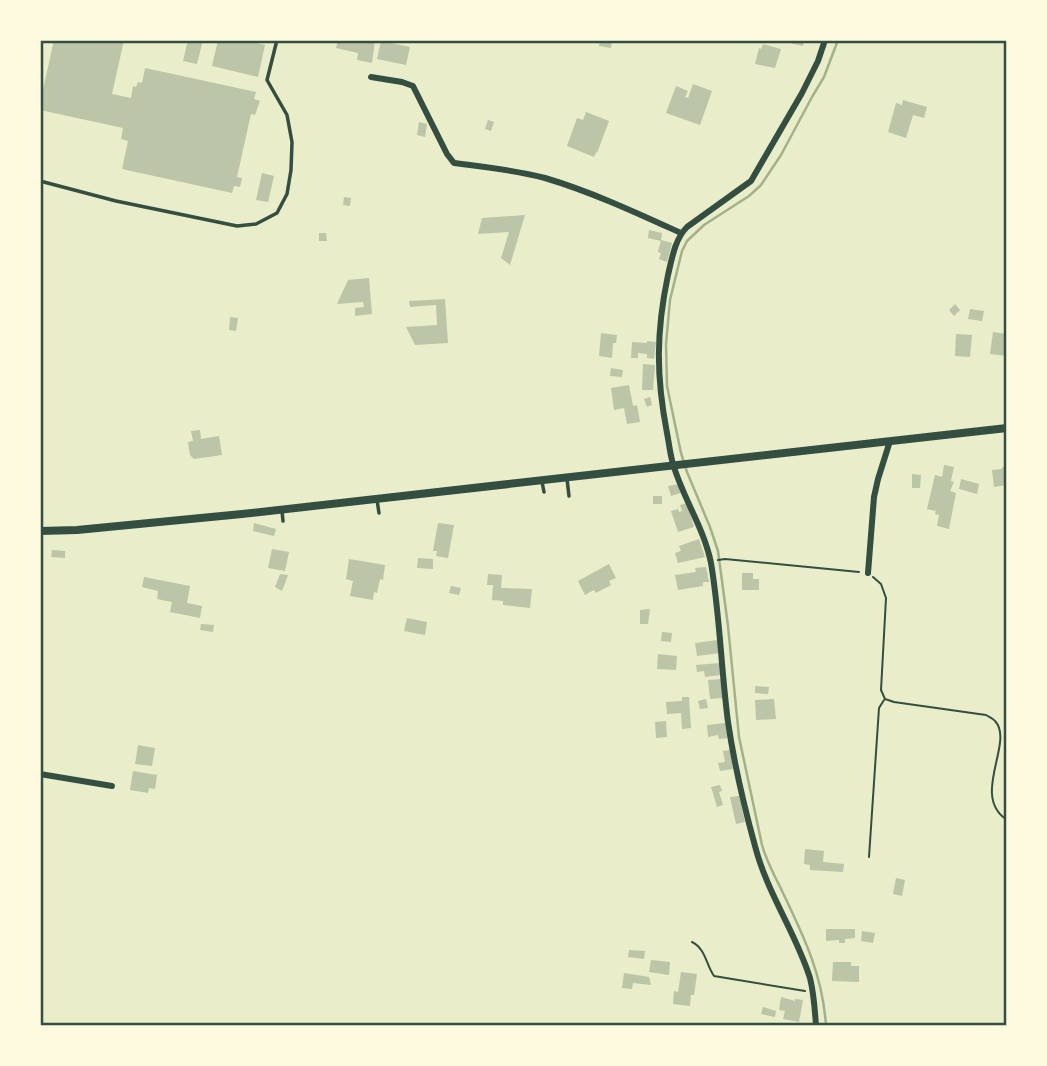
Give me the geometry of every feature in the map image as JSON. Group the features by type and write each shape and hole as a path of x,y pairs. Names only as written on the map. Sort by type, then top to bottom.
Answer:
{"street":[{"path":"816,1026 813,992 805,966 761,869 754,846 728,722 710,561 676,465 660,389 658,359 663,298 672,257 681,233 751,181 802,93 825,40"},
{"path":"371,77 414,86 454,163 494,167 543,178 591,193 681,233"},
{"path":"40,531 119,526 282,509 1007,428"},
{"path":"868,573 874,497 890,441"},
{"path":"40,774 112,786"}],"lane":[{"path":"40,181 116,201 237,226 256,224 277,213 287,194 292,142 287,115 267,80 277,41 268,40"},
{"path":"566,477 569,496"},
{"path":"542,480 544,492"},
{"path":"377,498 379,513"},
{"path":"282,509 283,522"}],"path":[{"path":"715,560 868,573 881,584 886,598 881,690 885,699 986,715 996,721 1001,732 992,793 993,804 999,815 1007,820"},
{"path":"869,857 879,708 885,699"},
{"path":"692,942 698,945 704,954 708,968 714,976 813,992"}],"building":[{"path":"54,40 124,40 112,94 131,98 133,86 136,87 138,82 142,83 145,68 256,92 254,99 260,101 255,115 251,114 237,177 242,178 240,187 234,186 232,193 122,169 128,141 121,139 123,128 40,110"},
{"path":"188,40 203,40 197,64 183,61"},
{"path":"218,40 244,40 265,45 258,77 212,66"},
{"path":"338,40 375,40 372,63 357,60 358,53 336,48"},
{"path":"600,40 612,41 611,48 599,46"},
{"path":"791,40 804,40 803,46 790,43"},
{"path":"381,41 410,47 406,65 377,59"},
{"path":"763,44 781,49 775,68 755,64 759,48 761,49"},
{"path":"693,84 712,91 700,125 666,113 676,86 688,91 685,97 688,98"},
{"path":"903,100 927,107 924,118 913,115 906,138 888,132 896,103 902,105"},
{"path":"586,112 609,121 594,157 567,146 577,118 583,120"},
{"path":"488,120 494,122 491,131 485,129"},
{"path":"419,122 427,124 425,137 417,135"},
{"path":"262,173 274,176 268,202 256,200"},
{"path":"344,197 351,198 350,206 343,205"},
{"path":"525,215 510,265 501,258 509,232 478,234 482,218"},
{"path":"649,230 662,233 661,241 648,238"},
{"path":"319,233 326,233 327,241 319,241"},
{"path":"661,240 672,243 667,262 659,259"},
{"path":"369,278 372,314 355,316 355,308 364,307 363,302 337,304 348,280"},
{"path":"445,299 448,343 415,345 406,327 437,325 436,305 410,307 409,301"},
{"path":"955,304 960,310 954,316 949,310"},
{"path":"970,309 984,311 982,321 968,319"},
{"path":"230,317 238,318 236,331 229,330"},
{"path":"993,332 1007,334 1007,356 990,354"},
{"path":"601,333 617,335 616,343 613,343 612,358 599,356"},
{"path":"956,334 972,335 970,357 955,356"},
{"path":"632,342 656,342 654,359 647,358 647,354 638,353 638,358 631,358"},
{"path":"643,364 655,365 653,390 642,390"},
{"path":"611,368 623,370 622,377 610,376"},
{"path":"629,385 633,406 637,405 640,422 627,424 624,408 614,410 611,388"},
{"path":"650,397 652,405 647,407 644,399"},
{"path":"200,430 201,439 219,436 222,455 194,459 190,455 188,442 193,441 191,431"},
{"path":"944,465 954,467 951,481 954,482 950,491 956,493 949,529 937,526 939,515 935,514 936,511 927,509 935,475 942,477"},
{"path":"1007,467 1007,485 994,487 992,470"},
{"path":"912,474 921,475 920,488 912,488"},
{"path":"961,479 979,484 977,494 959,489"},
{"path":"679,484 681,493 671,496 668,486"},
{"path":"653,496 662,496 662,504 653,504"},
{"path":"687,503 694,527 678,532 671,511 682,511 680,505"},
{"path":"254,523 276,529 274,536 253,531"},
{"path":"438,523 454,525 448,558 436,556 437,551 433,551"},
{"path":"699,539 705,557 678,563 675,553 681,551 679,546"},
{"path":"272,549 289,552 285,571 268,568"},
{"path":"52,550 65,551 65,558 51,557"},
{"path":"418,558 433,559 433,569 417,568"},
{"path":"349,559 385,565 383,580 380,579 373,600 350,596 353,581 346,579"},
{"path":"609,564 616,578 609,581 611,585 585,595 578,581"},
{"path":"706,567 709,582 703,582 703,586 678,590 675,575 696,572 695,568"},
{"path":"742,573 753,573 753,579 759,579 759,590 742,590"},
{"path":"280,574 288,575 282,591 275,587"},
{"path":"488,574 502,575 501,588 532,589 530,608 503,605 503,601 492,600 493,585 487,585"},
{"path":"144,577 190,586 187,603 202,606 200,618 170,612 172,602 157,599 158,591 142,587"},
{"path":"451,586 461,588 459,595 449,593"},
{"path":"650,609 648,624 640,624 640,610"},
{"path":"407,618 427,622 425,635 404,631"},
{"path":"201,624 214,625 213,632 200,630"},
{"path":"662,632 672,633 671,642 661,641"},
{"path":"718,640 720,653 697,656 695,643"},
{"path":"658,654 677,656 676,670 657,669"},
{"path":"720,663 721,675 705,677 704,671 697,672 696,665"},
{"path":"721,679 723,698 710,699 708,680"},
{"path":"755,686 769,687 768,694 755,693"},
{"path":"682,697 689,697 691,728 682,729 681,713 667,714 666,702 682,701"},
{"path":"706,699 708,708 700,709 698,701"},
{"path":"774,699 776,719 756,720 755,700"},
{"path":"666,721 667,737 656,738 655,722"},
{"path":"725,723 728,738 719,739 718,735 708,737 707,725"},
{"path":"138,745 155,748 152,766 135,764"},
{"path":"730,750 733,769 720,771 718,763 725,762 723,751"},
{"path":"133,771 157,775 155,789 149,788 148,793 130,790"},
{"path":"720,785 723,805 717,807 711,787"},
{"path":"739,796 745,822 736,824 730,797"},
{"path":"805,849 824,851 823,862 844,864 843,872 810,870 810,865 804,864"},
{"path":"896,878 905,880 902,896 893,894"},
{"path":"826,929 855,929 855,938 845,939 845,943 839,943 839,940 826,941"},
{"path":"862,931 875,933 873,943 861,941"},
{"path":"629,950 645,951 644,959 628,957"},
{"path":"651,960 670,962 669,975 649,972"},
{"path":"833,962 851,962 851,966 859,966 859,982 832,981"},
{"path":"681,972 697,974 690,1006 673,1004 674,991 678,992"},
{"path":"624,973 649,977 651,985 633,983 632,989 622,988"},
{"path":"781,997 803,1000 799,1022 783,1019 785,1011 779,1010"},
{"path":"763,1007 776,1011 775,1017 761,1014"}],"waterway":[{"path":"826,1026 821,991 812,959 762,845 739,737 718,551 681,453 667,386 666,344 670,300 687,241 704,225 749,196 761,185 781,155 824,77 838,40"},
{"path":"1003,1026 1007,1023"}]}
